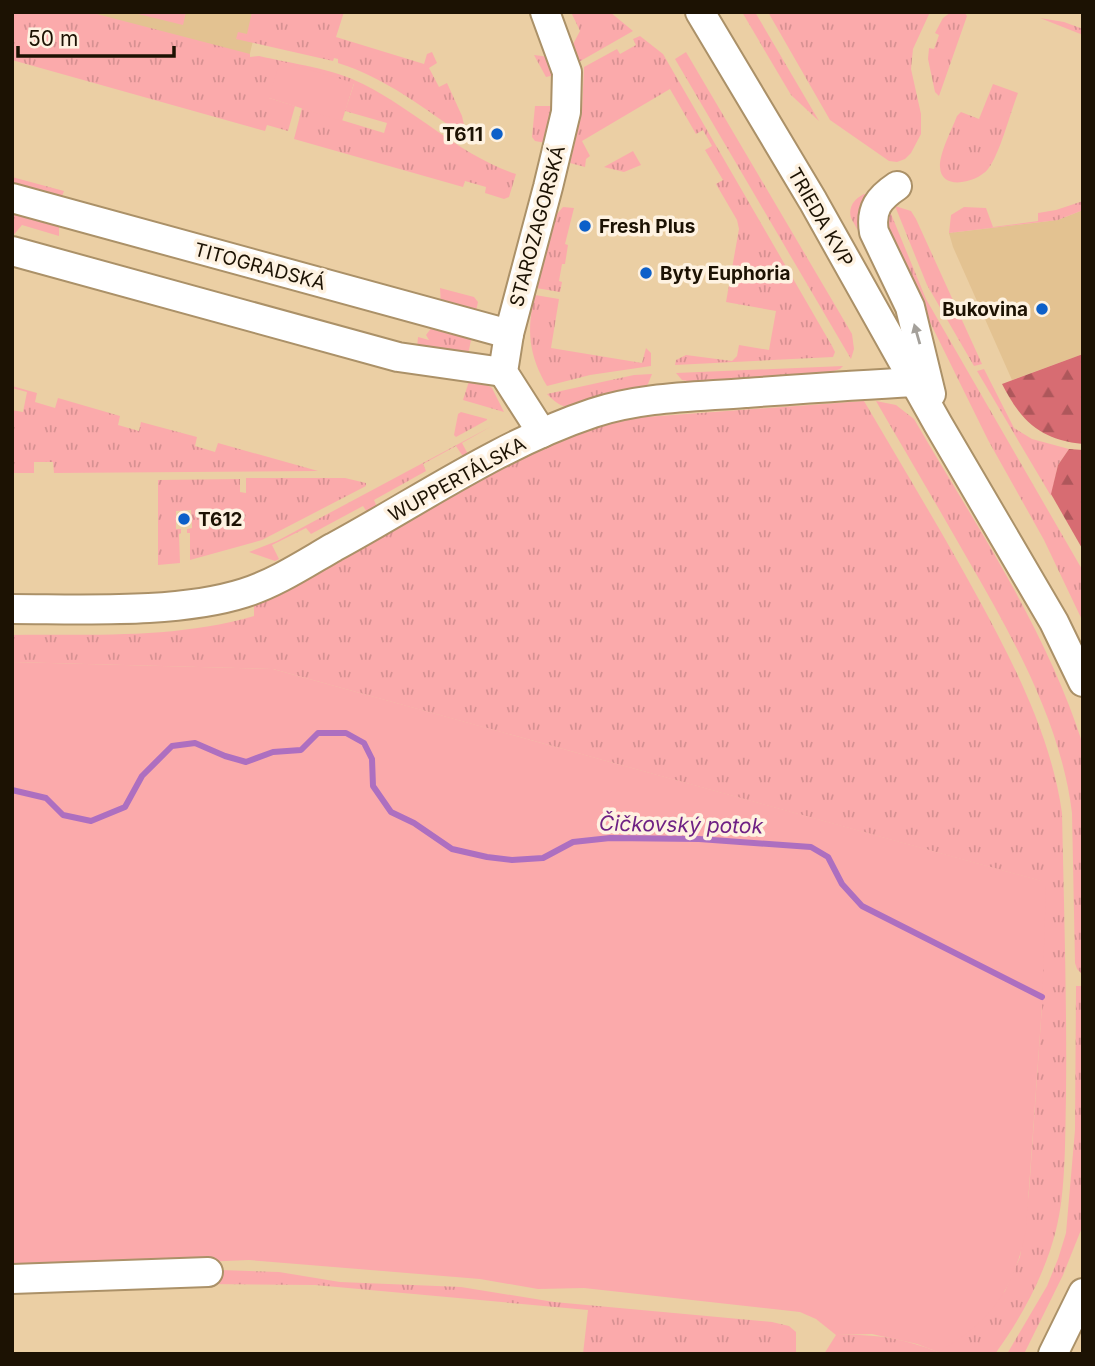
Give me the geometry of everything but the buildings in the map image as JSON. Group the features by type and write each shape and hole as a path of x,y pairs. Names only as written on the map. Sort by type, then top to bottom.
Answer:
{"street":[{"name":"STAROZAGORSKÁ","path":"503,372 509,334 566,112 568,72 545,12"},
{"name":"TRIEDA KVP","path":"701,12 813,201 938,425 1054,622 1083,681"},
{"name":"TRIEDA KVP","path":"897,186 880,198 873,224 909,307 920,342 938,425"},
{"name":"TITOGRADSKÁ","path":"12,198 509,334"},
{"path":"12,251 398,357 503,372 542,433"},
{"name":"WUPPERTÁLSKA","path":"12,609 134,608 188,603 247,592 308,562 494,456 593,413 665,398 915,382"},
{"path":"12,1279 208,1272"},
{"path":"1053,1354 1083,1293"}],"shaded area":[{"path":"20,12 260,12 234,119"},
{"path":"1083,210 1083,354 1012,380 949,233 1058,220"}],"green space":[{"path":"12,12 89,12 250,54 250,57 259,56 338,74 383,95 476,156 516,174 509,197 504,199 485,193 486,187 465,181 463,187 294,139 302,108 384,133 387,123 345,111 354,84 269,98 295,106 288,131 267,125 265,131 12,60"},
{"path":"130,12 186,12 183,25"},
{"path":"252,12 344,12 336,37 424,64 427,54 432,52 437,63 429,68 439,87 447,83 462,116 467,138 405,95 356,69 338,63 338,59 334,58 333,61 236,39 238,32 247,34"},
{"path":"571,12 610,12 633,31 577,63 572,46 580,31"},
{"path":"742,12 755,12 819,121 791,95"},
{"path":"768,12 930,12 913,49 911,69 921,114 921,134 905,159 889,161 830,120"},
{"path":"951,12 964,12 967,16 939,96 935,92 928,59 929,48 934,49 939,35 935,33 943,18"},
{"path":"1040,18 1083,29 1083,35"},
{"path":"640,36 663,54 832,346 835,352 833,357 675,365 676,360 686,355 732,361 737,356 739,345 769,350 776,311 726,302 739,229 737,220 716,184 723,180 705,150 712,146 703,130 696,134 670,89 582,141 590,156 586,159 585,167 570,163 582,112 584,67 617,49 620,54 636,45 633,39"},
{"path":"686,52 852,334 854,349 851,359 675,59"},
{"path":"534,55 549,57 555,75 546,77"},
{"path":"280,61 354,83 342,121 269,98"},
{"path":"993,84 1018,93 997,154 988,169 976,178 961,182 947,180 942,175 940,162 957,116 961,112 979,119"},
{"path":"535,106 553,106 546,143 535,141 532,137"},
{"path":"633,151 641,165 624,172 604,167"},
{"path":"12,177 64,191 60,202 12,189"},
{"path":"864,194 872,195 900,307 851,218 850,210 853,204"},
{"path":"1083,201 1083,210 1058,220 949,233 951,215 964,207 986,208 993,227 1038,221 1038,213"},
{"path":"895,206 911,211 916,219 982,364 974,366 927,285"},
{"path":"563,207 574,208 565,244 568,245 559,281 562,282 560,292 536,288 556,215"},
{"path":"12,208 59,221 59,236 22,225 12,237"},
{"path":"889,209 926,299 1083,571 1083,622 1044,540 988,440 923,308 885,226"},
{"path":"440,288 474,297 478,302 475,315 441,305"},
{"path":"535,295 559,299 551,348 642,363 646,348 651,353 651,366 590,375 547,386 536,364 531,342"},
{"path":"435,323 472,335 468,355 417,349 418,337 429,340 426,335"},
{"path":"1083,354 1083,444 1043,433 1025,418 1002,384"},
{"path":"843,366 827,373 698,383 682,380 676,373"},
{"path":"984,369 1014,428 1032,439 1069,449 1058,465 1051,496 977,371"},
{"path":"652,374 648,384 642,388 572,407 561,405 547,394 634,375"},
{"path":"471,375 492,388 504,412 463,400"},
{"path":"12,386 37,393 35,402 55,408 58,398 120,416 118,425 139,431 141,422 197,437 195,446 215,452 218,443 318,471 54,473 53,462 34,462 34,473 12,473 12,410 23,412 27,392"},
{"path":"864,401 963,571 1017,674 1040,728 1057,784 1062,813 1066,1061 1062,1198 1056,1230 1039,1279 995,1354 824,1354 836,1335 888,1338 938,1352 1005,1291 1020,1257 1029,1192 1042,1006 1041,881 273,669 12,662 12,635 164,632 194,629 254,616 254,599 506,461 602,423 632,418"},
{"path":"876,401 896,405 914,419 985,537 1050,659 1068,702 1083,745 1083,975 1075,963 1072,813 1066,779 1046,713 1001,618"},
{"path":"461,412 487,420 456,437 454,435 458,414"},
{"path":"492,426 462,443 469,456 464,458 456,446 423,464 426,471 374,500 377,507 367,512 363,506 311,534 306,528 272,545 279,559 275,561 249,552 277,541"},
{"path":"1069,449 1083,450 1083,550 1051,494 1058,465"},
{"path":"246,478 345,478 366,483 366,486 262,540 190,560 190,533 187,533 187,529 192,528 191,510 176,511 176,529 181,529 180,563 158,565 158,480 240,479 240,492 246,493"},
{"path":"12,662 273,669 1042,881 1046,885 1042,1006 1026,1230 1015,1270 1007,1287 986,1316 957,1341 938,1352 917,1344 872,1334 836,1335 816,1319 800,1312 584,1288 538,1289 480,1279 249,1260 12,1270"},
{"path":"1076,986 1083,986 1083,1225 1063,1275 1024,1354 1007,1354 1047,1286 1066,1233 1075,1130"},
{"path":"221,1270 279,1272 340,1282 461,1287 554,1302 772,1322 789,1326 796,1332 796,1354 583,1354 588,1310 315,1285 207,1284"}],"waterway":[{"name":"Čičkovský potok","path":"12,790 46,798 63,815 91,821 125,807 142,776 172,746 195,743 246,762 273,752 301,750 318,733 346,733 364,743 372,759 373,786 391,812 414,823 452,849 512,860 543,858 573,842 610,838 699,839 811,847 828,857 842,884 862,906 1042,997"}],"place":[{"name":"T611","path":"497,134"},
{"name":"Fresh Plus","path":"585,226"},
{"name":"Byty Euphoria","path":"646,273"},
{"name":"Bukovina","path":"1042,309"},
{"name":"T612","path":"184,519"}]}
